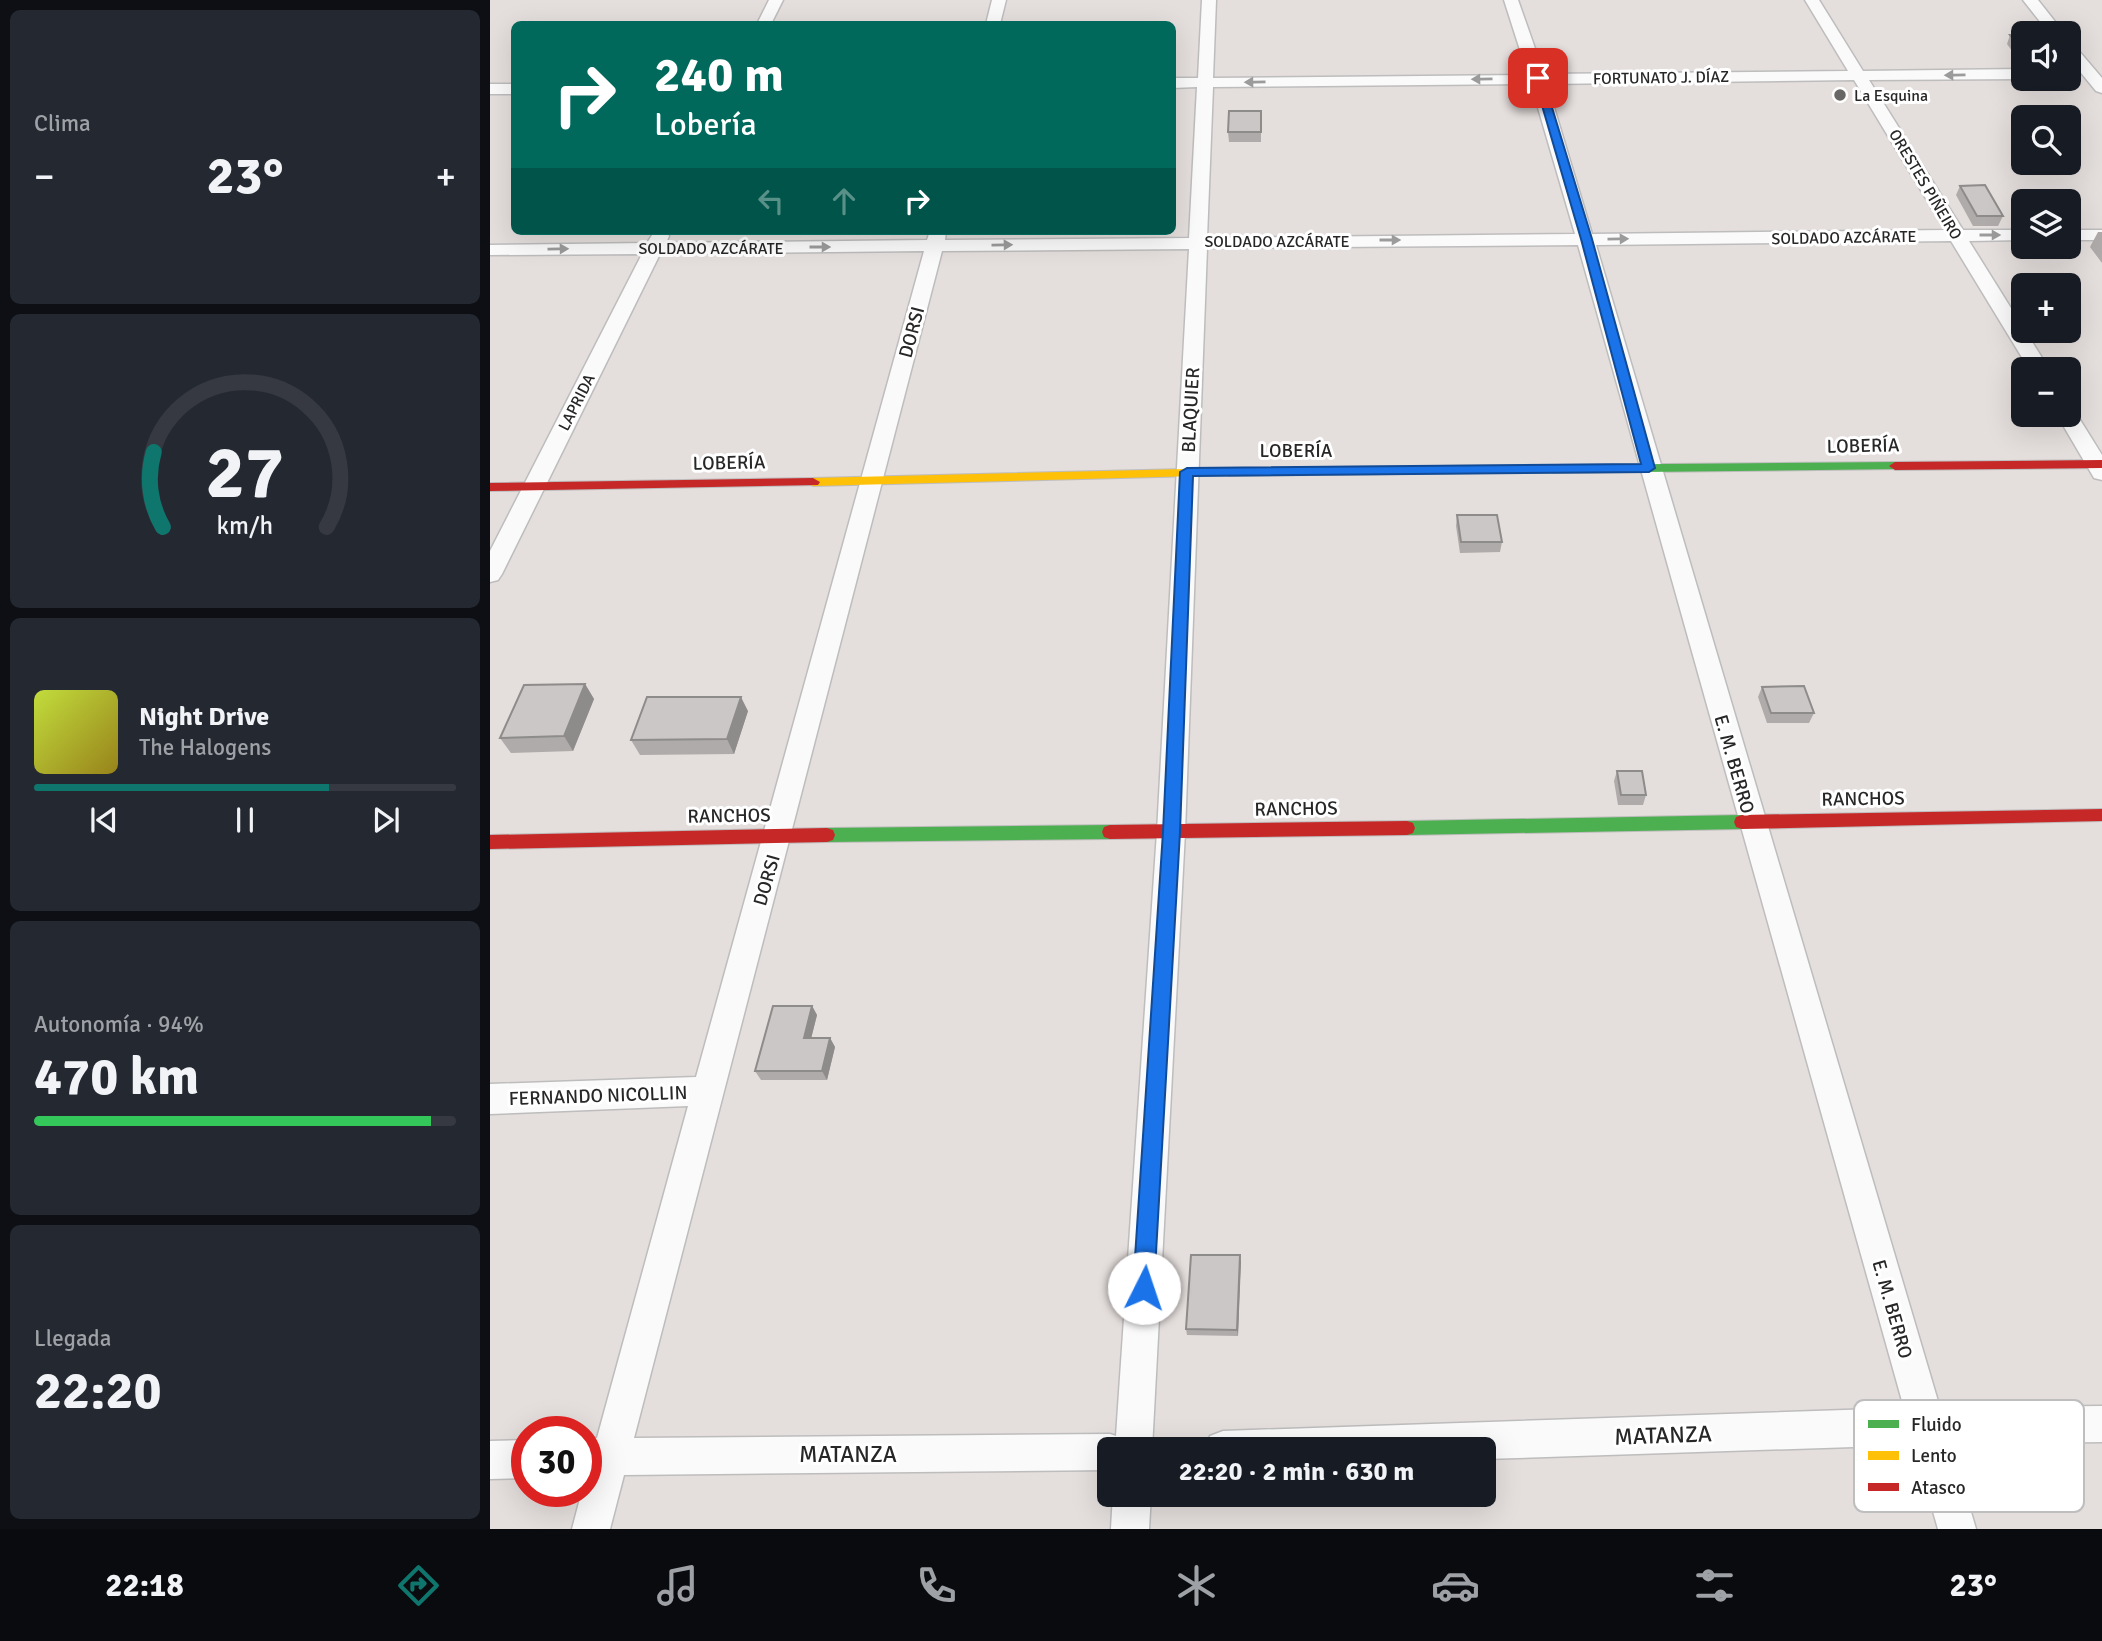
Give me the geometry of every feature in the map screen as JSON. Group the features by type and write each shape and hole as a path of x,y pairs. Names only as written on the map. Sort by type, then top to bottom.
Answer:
{"street":[{"path":"766,21 776,0"},
{"path":"994,21 999,0"},
{"name":"BLAQUIER","path":"1135,1437 1171,832 1209,0"},
{"name":"E. M. BERRO","path":"1511,0 1538,78 1586,239 1649,468 1919,1400"},
{"name":"ORESTES PIÑEIRO","path":"1812,0 2032,357"},
{"path":"2030,0 2047,21"},
{"path":"2081,59 2096,73 2102,89"},
{"name":"FORTUNATO J. DÍAZ","path":"1176,83 2011,74"},
{"path":"490,89 511,89"},
{"name":"SOLDADO AZCÁRATE","path":"490,250 658,240 1199,242 2011,235"},
{"path":"2081,235 2102,235"},
{"name":"DORSI","path":"602,1447 707,1091 778,835 936,239"},
{"name":"LAPRIDA","path":"490,574 658,240"},
{"path":"2075,427 2100,467"},
{"name":"LOBERÍA","path":"490,486 872,481 1187,472 2100,467"},
{"name":"RANCHOS","path":"490,842 778,835 1171,832 2102,815"},
{"name":"FERNANDO NICOLLIN","path":"490,1099 707,1091"},
{"name":"MATANZA","path":"2084,1424 2102,1424"},
{"name":"MATANZA","path":"1496,1440 1854,1428"},
{"name":"MATANZA","path":"602,1457 1097,1452"},
{"path":"490,1460 511,1459"},
{"name":"DORSI","path":"591,1529 593,1507"},
{"path":"1130,1529 1131,1507"},
{"name":"E. M. BERRO","path":"1952,1512 1957,1529"}],"building":[{"path":"1229,111 1261,111 1261,132 1228,132"},
{"path":"1985,185 2003,216 1977,216 1960,186"},
{"path":"1457,515 1497,515 1502,542 1461,542"},
{"path":"585,684 564,736 500,738 524,685"},
{"path":"1804,686 1814,713 1771,713 1762,687"},
{"path":"647,697 741,697 727,739 631,740"},
{"path":"1617,771 1642,771 1646,795 1621,795"},
{"path":"773,1006 812,1006 804,1038 830,1038 822,1071 755,1071"},
{"path":"1191,1255 1240,1255 1237,1330 1186,1329"}],"traffic: fast":[{"path":"1553,469 1895,466"},
{"path":"1407,828 1742,822"},
{"path":"827,835 1110,832"}],"traffic: slow":[{"path":"813,482 1229,472"}],"traffic: jam":[{"path":"1895,466 2102,464"},
{"path":"1229,472 1553,469"},
{"path":"490,487 813,482"},
{"path":"1742,822 2102,815"},
{"path":"1110,832 1407,828"},
{"path":"490,842 827,835"}],"place":[{"name":"La Esquina","path":"1840,95"}],"route":[{"path":"1144,1288 1171,832 1187,472 1649,468 1538,78"}]}
